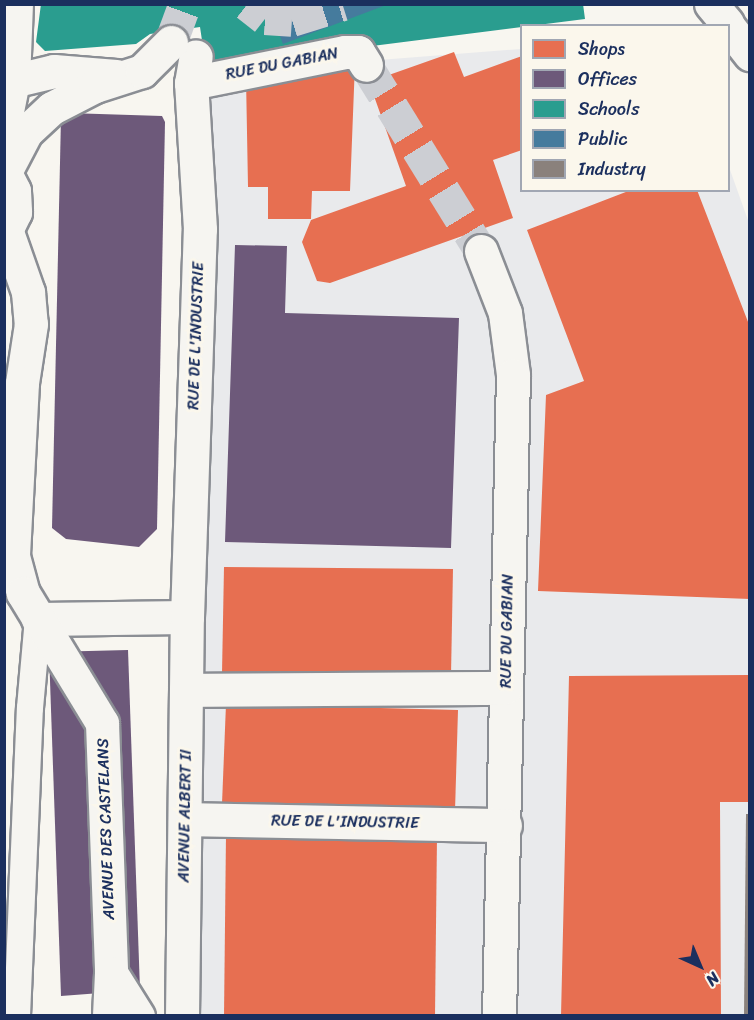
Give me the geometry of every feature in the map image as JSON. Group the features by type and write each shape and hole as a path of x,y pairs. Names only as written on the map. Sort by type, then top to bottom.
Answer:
{"street":[{"path":"4,126 16,4"},
{"path":"730,26 750,54"},
{"name":"RUE DU GABIAN","path":"186,60 358,52 366,65"},
{"path":"6,233 15,212 14,191 5,171 26,132 52,108 120,76 186,60"},
{"name":"RUE DE L'INDUSTRIE","path":"186,60 200,229 187,617"},
{"path":"9,82 54,71 120,76"},
{"name":"AVENUE DES CASTELANS","path":"6,233 30,303 31,324 15,334 13,556 17,578 38,619 102,723 111,973 109,1016"},
{"name":"RUE DU GABIAN","path":"481,251 505,313 513,375 505,825 499,1016"},
{"path":"16,1016 30,708 38,619 64,615 187,617"},
{"name":"AVENUE ALBERT II","path":"182,1016 187,617"},
{"path":"186,690 506,688"},
{"name":"RUE DE L'INDUSTRIE","path":"185,819 505,825"},
{"path":"111,973 138,1016"}],"shaded area":[{"path":"520,49 520,192 730,192 730,170 749,223 749,1015 196,1016 201,74"}],"building: Shops":[{"path":"454,52 464,77 520,57 520,151 493,160 513,218 330,283 317,281 302,242 311,220 406,186 369,82"},
{"path":"355,63 350,191 312,191 311,219 268,219 268,187 248,187 246,78"},
{"path":"626,192 698,192 750,327 750,599 538,591 546,395 584,381 527,230"},
{"path":"224,567 453,569 451,675 222,673"},
{"path":"750,675 750,802 720,802 721,1016 561,1016 569,676"},
{"path":"226,704 458,710 455,811 222,804"},
{"path":"226,834 437,836 435,1016 224,1016"}],"building: Offices":[{"path":"68,113 162,116 165,122 157,529 139,547 66,539 52,528 61,117"},
{"path":"235,245 287,246 285,313 459,318 451,548 225,542"},
{"path":"128,650 140,990 61,996 49,652"}],"building: Schools":[{"path":"41,4 583,4 585,19 546,24 520,24 520,27 206,67 200,27 150,34 136,44 45,51 36,42"}],"building: Public":[{"path":"268,4 386,4 386,5 283,44"}],"building: Industry":[{"path":"746,814 750,814 750,1016 744,1016"}],"tunnel":[{"path":"171,42 185,4"},
{"path":"247,4 265,18 292,20 343,4"},
{"path":"366,65 481,251"}]}
